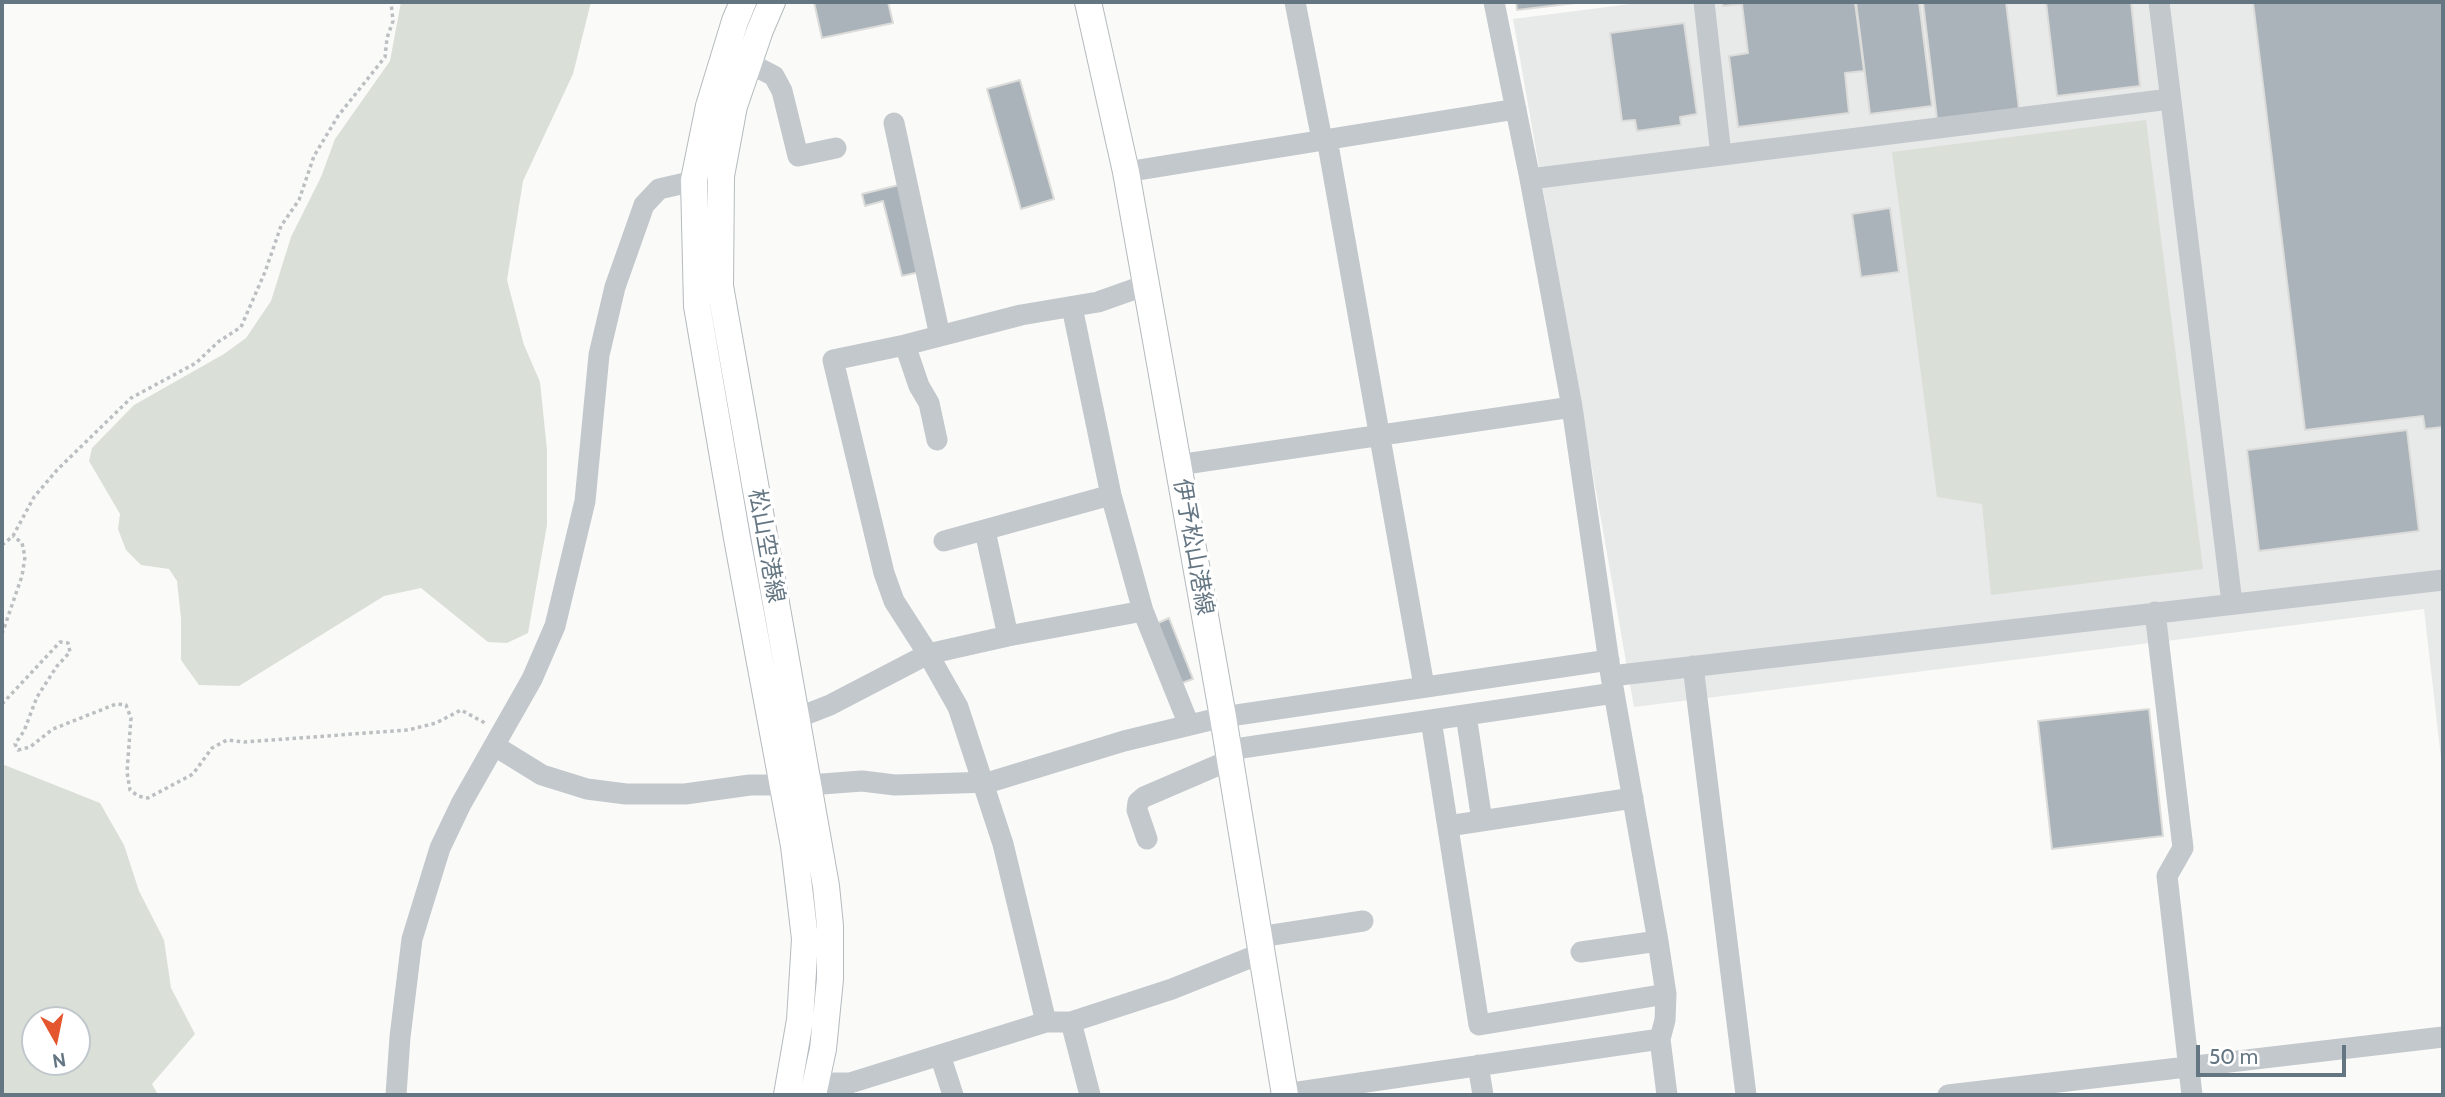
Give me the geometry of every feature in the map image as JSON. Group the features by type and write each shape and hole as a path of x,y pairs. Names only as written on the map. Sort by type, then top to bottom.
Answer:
{"main road":[{"name":"松山空港線","path":"743,2 734,21 709,106 695,180 697,306 737,538 796,785 826,886 830,926 830,979 823,1049 815,1089"},
{"name":"松山空港線","path":"772,2 734,106 721,176 720,286 797,718 794,846 804,939 800,1020 787,1095"},
{"name":"伊予松山港線","path":"1088,2 1126,172 1223,717 1285,1095"}],"street":[{"path":"1295,2 1381,435 1423,686"},
{"path":"1494,2 1572,408 1612,676 1658,941 1666,994 1665,1020 1660,1039 1667,1095"},
{"path":"1704,2 1721,155"},
{"path":"2159,2 2232,603"},
{"path":"749,63 774,76 782,91 798,156 836,148"},
{"path":"1530,179 2171,99"},
{"path":"1126,172 1516,109"},
{"path":"894,123 940,335"},
{"path":"396,1095 412,939 426,887 440,848 461,804 531,679 555,626 585,501 599,355 615,287 636,226 645,205 659,189 721,176"},
{"path":"1046,1022 1003,844 958,707 894,601 884,573 833,360 905,345 1021,315 1098,302 1146,285"},
{"path":"1072,307 1111,495 1143,611 1189,725"},
{"path":"905,345 919,386 929,403 937,440"},
{"path":"1178,464 1572,408"},
{"path":"944,541 1111,495"},
{"path":"985,531 1008,636"},
{"path":"498,739 542,775 626,794 685,794 750,785 862,781 895,785 982,782 1020,774 1124,741 1223,717 1423,686 1612,676 2443,580"},
{"path":"797,718 830,705 928,654 1143,611"},
{"path":"2155,612 2183,848 2167,876 2192,1095"},
{"path":"1693,666 1746,1095"},
{"path":"1147,839 1138,802 1229,755 1466,715 1612,676"},
{"path":"1466,715 1482,821"},
{"path":"1431,720 1479,1025 1666,994"},
{"path":"1448,826 1633,798"},
{"path":"815,1089 850,1083 1046,1022 1071,1022 1172,989 1261,945 1363,921"},
{"path":"1581,952 1658,941"},
{"path":"1071,1022 1090,1095"},
{"path":"1948,1095 2037,1090 2189,1067 2443,1037"},
{"path":"1285,1095 1660,1039"},
{"path":"940,1055 953,1095"},
{"path":"1479,1065 1483,1095"}],"path":[{"path":"2,545 13,537 34,498 57,470 104,422 131,398 197,363 218,342 242,327 281,226 299,200 314,156 338,116 385,57 387,38 393,21 391,2"},
{"path":"2,634 22,576 25,556 22,543 13,537"},
{"path":"2,704 60,642 68,643 71,652 57,666 37,697 24,731 15,744 18,750 30,747 53,729 116,704 126,705 131,718 127,772 130,790 148,799 193,774 212,748 227,740 408,730 436,723 461,710 498,739"}],"shaded area":[{"path":"401,2 591,2 573,74 523,181 507,280 524,345 540,382 547,450 547,525 528,633 507,643 488,642 421,588 384,596 239,686 199,685 181,660 181,618 177,581 169,569 141,565 126,550 118,529 120,514 89,461 92,448 134,405 224,354 246,338 271,301 291,237 321,177 335,139 390,61"},
{"path":"1646,2 2443,2 2443,776 2424,609 1634,707 1513,19"},
{"path":"2146,120 2203,569 1991,595 1982,504 1937,497 1892,152"},
{"path":"2,764 100,803 124,845 139,891 164,940 171,988 195,1034 152,1084 158,1095 2,1095"}],"building":[{"path":"814,2 888,2 893,23 822,38"},
{"path":"1516,2 1584,2 1517,10"},
{"path":"1722,2 1855,2 1864,71 1845,73 1849,113 1738,127 1729,56 1748,53 1742,4 1723,6"},
{"path":"1856,2 1919,2 1932,106 1870,114"},
{"path":"1923,2 2006,2 2019,109 1937,119"},
{"path":"2046,2 2131,2 2140,86 2057,96"},
{"path":"2253,2 2443,2 2443,427 2425,429 2423,416 2305,430"},
{"path":"1684,23 1697,114 1680,117 1681,125 1637,131 1635,120 1622,121 1610,33"},
{"path":"1020,80 1054,199 1021,209 987,89"},
{"path":"903,184 924,271 902,276 883,201 865,206 862,194"},
{"path":"1890,208 1899,272 1861,277 1852,214"},
{"path":"2407,430 2419,531 2259,551 2247,450"},
{"path":"1169,618 1193,679 1179,684 1156,624"},
{"path":"2149,709 2163,836 2052,849 2038,721"}]}
